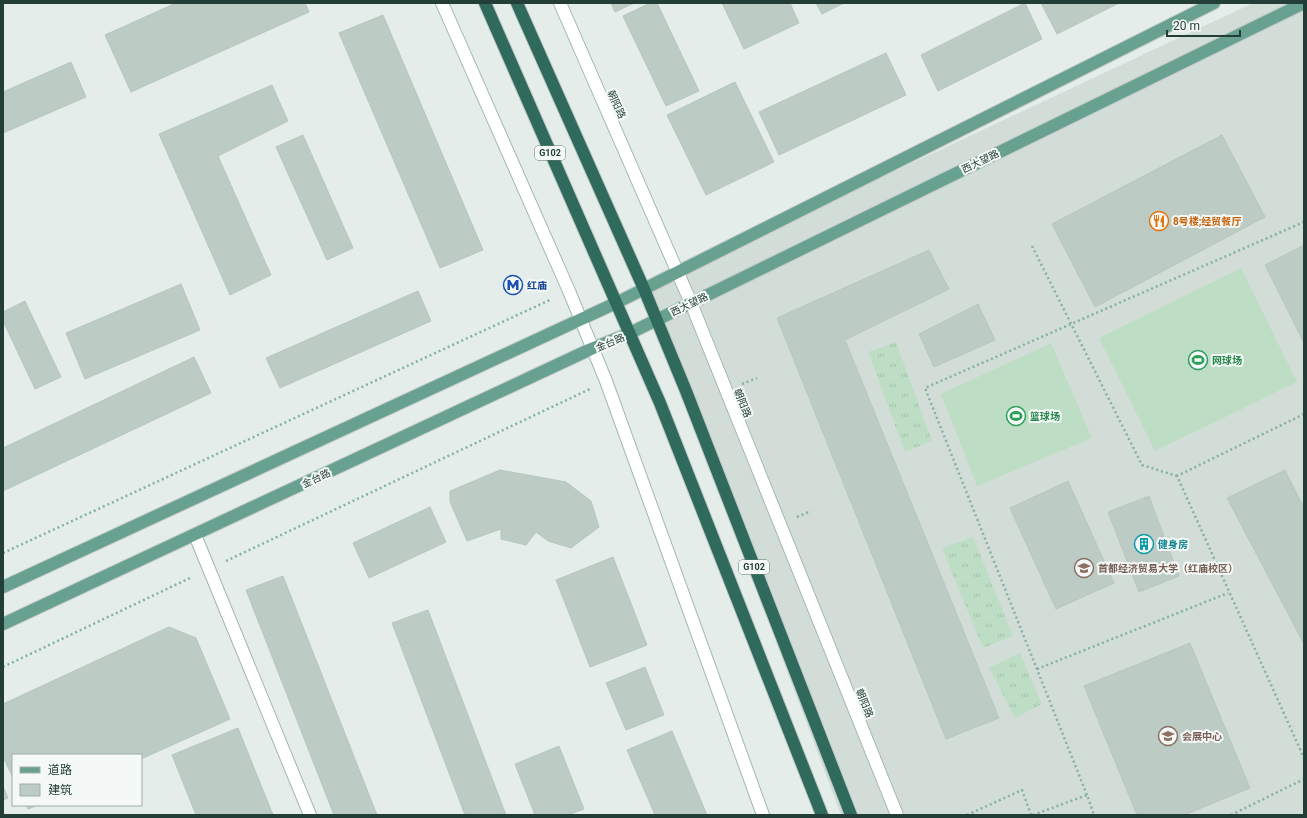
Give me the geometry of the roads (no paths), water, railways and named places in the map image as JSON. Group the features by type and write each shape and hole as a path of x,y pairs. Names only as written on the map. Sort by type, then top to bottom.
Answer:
{"highway":[{"name":"G102","path":"485,3 616,303"},
{"name":"G102","path":"517,3 644,289"},
{"path":"644,289 656,320"},
{"path":"616,303 630,333"},
{"name":"G102","path":"656,320 851,815"},
{"name":"G102","path":"630,333 660,403 822,815"}],"main road":[{"path":"3,587 616,303 1214,3"},
{"name":"西大望路","path":"630,333 1304,3"},
{"name":"金台路","path":"3,624 591,349 630,333"}],"street":[{"path":"442,3 606,381 763,815"},
{"name":"朝阳路","path":"560,3 678,273 897,815"},
{"path":"195,535 310,815"}],"place":[{"name":"8号楼;经贸餐厅","path":"1159,221"},
{"name":"红庙","path":"513,285"},
{"name":"网球场","path":"1198,360"},
{"name":"篮球场","path":"1016,416"},
{"name":"健身房","path":"1144,544"},
{"name":"首都经济贸易大学（红庙校区）","path":"1084,568"},
{"name":"会展中心","path":"1168,736"}]}
